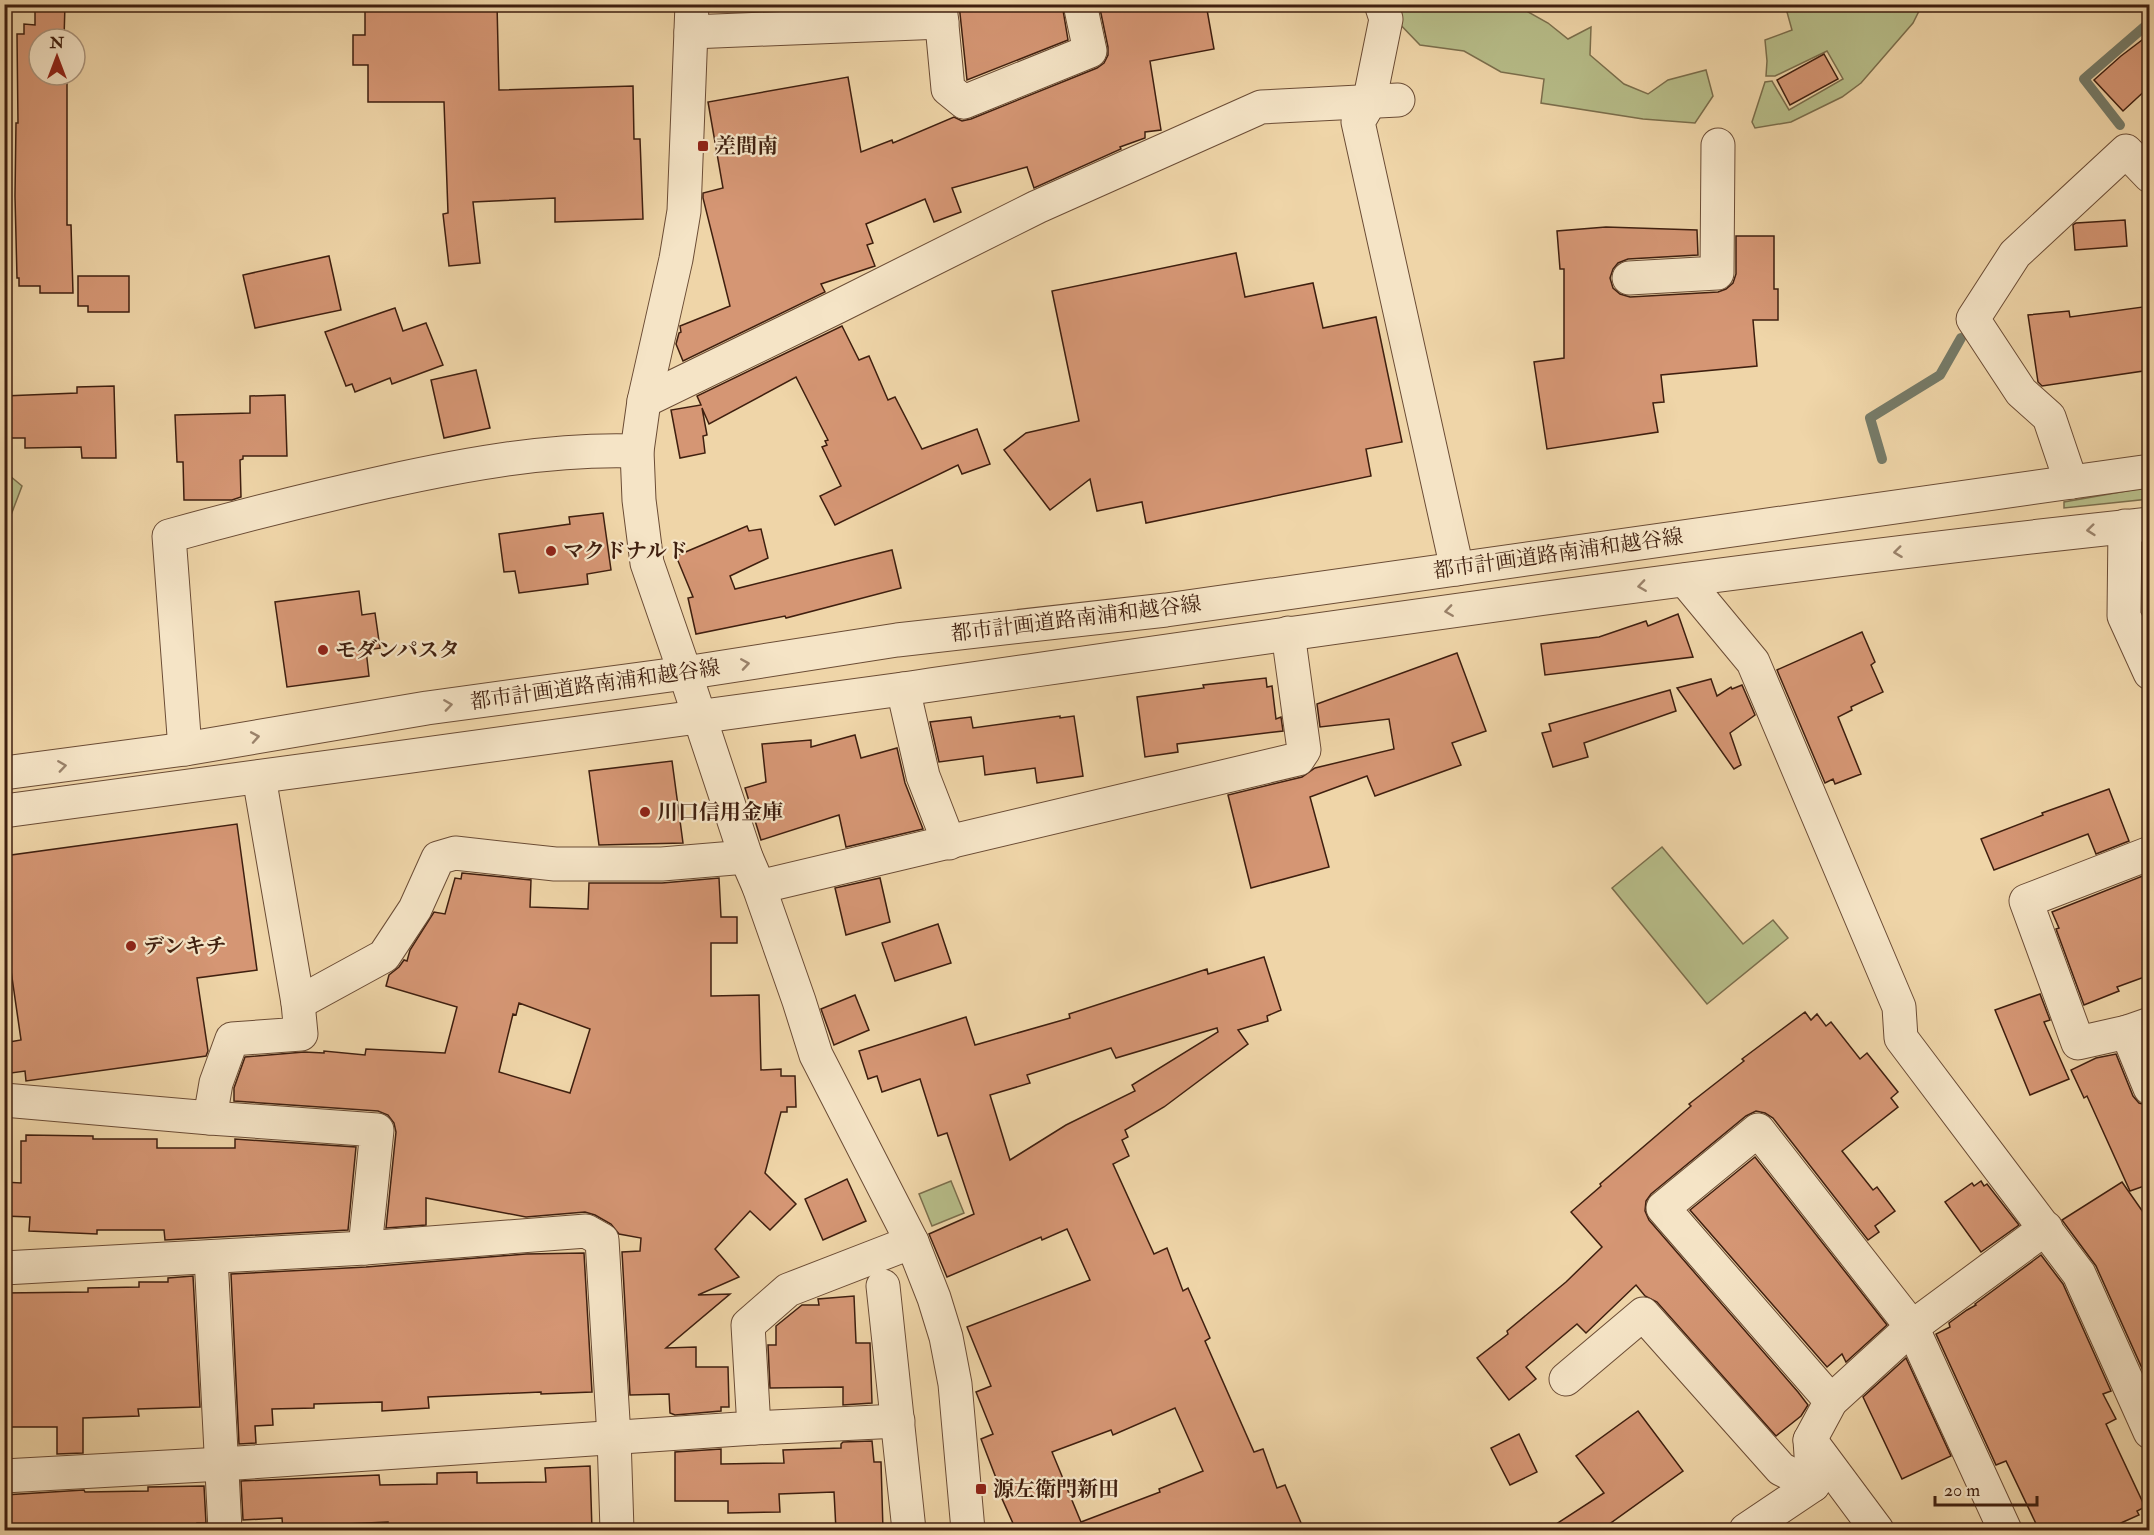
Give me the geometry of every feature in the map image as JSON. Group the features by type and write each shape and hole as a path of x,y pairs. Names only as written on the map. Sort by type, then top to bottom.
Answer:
{"street":[{"path":"968,1530 955,1384 946,1336 912,1242 816,1055 759,887 746,857 686,673 647,563 639,500 637,451 644,401 676,260 684,211 692,18 941,13 948,89 964,102 1090,51 1080,4"},
{"path":"1382,4 1386,19 1383,101 1358,122 1457,568"},
{"path":"644,401 837,308 1037,207 1261,107 1383,101"},
{"path":"1629,278 1717,273 1718,145"},
{"path":"2144,161 2126,151 2015,254 1973,319 2021,392 2049,417 2083,480 2150,449"},
{"path":"186,749 169,536 284,505 453,468 541,454 607,450 637,451"},
{"name":"都市計画道路南浦和越谷線","path":"4,773 186,749 428,708 686,673 897,640 1166,610 2150,471"},
{"path":"2137,525 2124,616 2150,673"},
{"name":"都市計画道路南浦和越谷線","path":"4,811 903,689 1288,633 2000,539 2137,525"},
{"path":"1684,580 1753,662 1899,1006 1901,1038 2079,1274 2146,1418"},
{"path":"759,887 1298,759 1304,750 1288,633"},
{"path":"903,689 923,776 949,843"},
{"path":"210,1118 216,1083 232,1039 301,1034 298,1003 259,777"},
{"path":"298,1003 384,956 415,909 438,858 455,853 555,864 662,864 746,857"},
{"path":"2150,853 2026,901 2078,1043 2138,1028 2150,1088"},
{"path":"4,1100 377,1130 365,1248"},
{"path":"1831,1401 1663,1208 1758,1130 1912,1328 2005,1530"},
{"path":"1813,1485 1810,1440 1831,1401 1912,1328 2046,1228"},
{"path":"4,1268 365,1248 586,1231 602,1240 614,1437 617,1530"},
{"path":"754,1428 748,1325 788,1290 912,1242"},
{"path":"211,1257 225,1530"},
{"path":"883,1286 909,1530"},
{"path":"1566,1379 1643,1314 1781,1469 1813,1485"},
{"path":"4,1476 222,1464 754,1428 898,1421"},
{"path":"1810,1440 1877,1530"},
{"path":"1746,1530 1813,1485"}],"green space":[{"path":"1785,4 1922,5 1913,23 1861,83 1842,97 1791,122 1755,128 1752,122 1765,82 1772,81 1789,110 1843,79 1827,51 1775,76 1766,76 1765,40 1792,30"},
{"path":"1410,5 1523,5 1523,9 1548,23 1568,39 1591,27 1590,55 1624,84 1648,94 1668,80 1706,70 1713,96 1695,123 1643,119 1541,103 1544,79 1501,72 1464,51 1420,45 1394,18"},
{"path":"4,471 22,486 11,515 5,515"},
{"path":"2149,487 2149,499 2064,508 2064,502"},
{"path":"1662,847 1743,944 1773,920 1788,938 1707,1004 1612,888"},
{"path":"951,1181 964,1213 932,1226 919,1194"}],"building":[{"path":"35,4 65,4 64,27 27,27 27,87 67,87 67,225 71,225 73,293 40,293 40,286 19,286 19,278 17,278 15,196 16,123 18,123 17,34 24,34 24,24 35,25"},
{"path":"365,4 497,4 499,90 633,86 634,139 640,139 643,219 555,222 555,198 473,202 480,263 449,266 443,214 448,213 444,102 368,102 368,65 353,65 353,35 365,35"},
{"path":"959,4 1062,4 1068,40 967,80"},
{"path":"1099,4 1206,4 1214,49 1150,61 1161,130 1145,132 1145,138 1120,147 1121,149 1034,188 1027,167 952,188 961,212 934,222 925,199 866,224 873,243 867,245 875,266 821,284 825,292 683,361 676,344 681,332 680,326 730,306 703,198 703,193 723,188 708,102 848,77 861,152 892,140 893,143 954,117 962,121 971,119 1097,68 1104,63 1108,55"},
{"path":"2150,34 2150,86 2123,111 2094,80"},
{"path":"1824,54 1838,79 1790,105 1777,80"},
{"path":"2125,220 2127,246 2075,250 2073,225 2076,223"},
{"path":"1606,227 1697,230 1698,255 1628,259 1618,263 1610,278 1613,288 1620,294 1630,297 1718,292 1726,289 1733,283 1736,274 1736,236 1774,236 1774,289 1778,289 1778,320 1753,320 1757,366 1661,375 1664,402 1653,403 1658,432 1547,449 1534,362 1564,358 1564,269 1560,269 1557,231"},
{"path":"1236,253 1245,297 1313,283 1323,328 1376,317 1402,442 1366,449 1371,476 1146,523 1142,502 1097,511 1090,479 1050,510 1004,450 1026,433 1079,421 1052,291"},
{"path":"329,256 341,310 255,328 243,275"},
{"path":"78,276 129,276 129,312 88,312 88,306 78,306"},
{"path":"2150,306 2150,370 2042,386 2038,382 2028,315 2069,311 2070,317"},
{"path":"395,308 403,331 426,323 443,365 392,384 390,378 355,392 352,384 346,386 325,332"},
{"path":"842,326 859,360 869,356 888,400 895,397 922,449 977,429 990,464 962,474 958,465 835,525 820,496 841,486 822,447 827,445 825,441 828,440 796,377 709,424 702,408 707,435 703,436 705,453 680,458 671,410 701,405 697,396"},
{"path":"476,370 490,428 444,438 431,380"},
{"path":"114,386 116,458 82,458 81,447 25,448 25,438 4,438 4,396 77,393 77,387"},
{"path":"285,395 287,456 243,456 240,460 241,497 232,500 184,500 183,462 177,462 175,415 250,413 250,396"},
{"path":"603,513 611,570 587,574 588,584 519,593 515,571 504,572 499,534 570,524 569,517"},
{"path":"747,526 749,531 761,529 768,558 730,576 735,589 892,550 901,588 786,618 785,616 696,634 688,598 693,597 676,556"},
{"path":"359,591 362,615 375,613 380,648 366,650 369,676 287,687 275,602"},
{"path":"1678,614 1693,657 1545,675 1541,644 1599,637 1646,621 1648,626"},
{"path":"1862,632 1875,662 1871,665 1883,692 1851,707 1852,710 1838,717 1861,774 1835,784 1833,779 1825,783 1777,670"},
{"path":"1457,653 1486,731 1452,743 1461,765 1375,796 1367,776 1310,797 1329,867 1251,888 1228,795 1302,777 1315,768 1394,749 1389,719 1320,727 1317,704"},
{"path":"1266,678 1267,687 1272,686 1276,719 1281,717 1283,731 1177,744 1178,752 1145,757 1137,697 1204,688 1203,685"},
{"path":"1711,679 1717,696 1731,687 1732,689 1742,685 1755,715 1730,733 1741,765 1734,769 1677,688"},
{"path":"1670,690 1676,711 1584,743 1588,757 1553,767 1542,733 1551,731 1549,724"},
{"path":"1060,716 1060,718 1074,716 1083,776 1037,783 1035,768 985,775 983,756 939,762 930,722 971,717 973,728"},
{"path":"855,735 861,758 897,748 905,783 923,829 846,847 839,815 761,840 745,788 766,782 762,744 811,740 811,747"},
{"path":"672,761 683,843 599,845 589,771"},
{"path":"2109,789 2129,841 2096,854 2088,834 1994,870 1981,839 2043,815 2042,813"},
{"name":"デンキチ","path":"237,824 257,970 197,978 208,1051 206,1056 26,1081 25,1071 4,1074 4,1043 21,1040 4,922 4,856"},
{"path":"462,873 531,880 530,907 588,909 589,883 662,883 719,878 721,917 737,917 737,943 711,943 711,996 759,995 761,1070 781,1069 781,1076 795,1076 796,1107 787,1107 787,1112 781,1112 765,1173 796,1204 770,1230 750,1211 715,1249 739,1277 698,1295 730,1294 666,1348 696,1347 696,1367 728,1367 729,1407 721,1407 721,1411 675,1415 670,1413 669,1394 630,1395 622,1252 640,1251 641,1238 619,1234 611,1224 585,1212 526,1217 426,1198 426,1225 386,1228 396,1132 394,1123 388,1115 378,1111 234,1101 234,1088 245,1057 304,1052 324,1053 324,1051 365,1055 366,1049 445,1053 457,1007 386,986 389,975 404,960 407,961 410,950 434,912 445,914 455,878 461,879","holes":["519,1003 590,1029 570,1093 499,1072 513,1014 516,1015"]},
{"path":"2150,873 2150,975 2117,987 2119,991 2084,1005 2052,912"},
{"path":"880,878 890,922 846,935 835,888"},
{"path":"938,924 951,963 895,981 882,943"},
{"path":"1264,957 1281,1010 1267,1016 1268,1021 1238,1030 1248,1044 1164,1107 1125,1130 1128,1137 1122,1140 1129,1156 1113,1164 1154,1254 1167,1248 1183,1291 1188,1288 1210,1338 1205,1341 1254,1452 1263,1449 1277,1488 1285,1485 1304,1530 1016,1530 999,1492 1001,1491 981,1439 993,1434 976,1392 991,1386 967,1327 1090,1280 1067,1229 1042,1240 1041,1237 947,1277 929,1234 974,1214 947,1133 938,1136 920,1079 882,1092 877,1076 868,1079 859,1051 966,1017 975,1045 1070,1018 1069,1014 1207,969 1208,974","holes":["1217,1028 1218,1032 1132,1085 1135,1091 1066,1125 1010,1160 990,1095 1030,1083 1027,1075 1111,1048 1116,1058","1175,1408 1203,1471 1159,1489 1160,1492 1081,1522 1052,1452 1111,1430 1113,1435"]},
{"path":"2040,994 2050,1020 2044,1022 2069,1079 2030,1095 1995,1010"},
{"path":"855,995 869,1030 834,1045 821,1009"},
{"path":"1805,1012 1811,1020 1817,1014 1826,1026 1831,1022 1860,1059 1867,1053 1898,1092 1891,1098 1898,1107 1842,1151 1873,1190 1877,1187 1895,1211 1875,1226 1879,1232 1868,1240 1773,1118 1756,1111 1746,1116 1651,1194 1646,1201 1645,1211 1649,1220 1808,1405 1801,1416 1776,1436 1657,1302 1645,1296 1636,1285 1586,1333 1577,1324 1526,1367 1536,1379 1509,1400 1477,1358 1508,1334 1507,1331 1566,1282 1602,1247 1571,1212 1691,1106 1689,1104 1744,1061 1742,1059"},
{"path":"2116,1054 2133,1096 2139,1103 2150,1106 2150,1184 2130,1191 2087,1096 2084,1098 2071,1070 2096,1058"},
{"path":"26,1135 93,1136 93,1139 157,1139 157,1148 235,1148 235,1139 356,1147 348,1230 165,1240 164,1230 97,1230 97,1234 29,1231 30,1217 4,1216 4,1182 21,1183 21,1141 26,1141"},
{"path":"1755,1157 1887,1325 1846,1362 1842,1354 1827,1367 1690,1210"},
{"path":"847,1179 866,1221 823,1240 805,1199"},
{"path":"1981,1181 1984,1186 1987,1184 2019,1225 1981,1252 1945,1202 1972,1183 1974,1186"},
{"path":"2122,1182 2150,1222 2150,1376 2146,1377 2096,1266 2062,1220"},
{"path":"584,1253 592,1392 428,1397 429,1408 382,1411 382,1402 314,1404 314,1408 272,1409 273,1425 255,1426 256,1443 239,1444 231,1274 366,1267 526,1254"},
{"path":"2041,1255 2063,1284 2111,1391 2103,1394 2116,1419 2106,1424 2145,1507 2137,1511 2139,1515 2121,1523 2124,1530 2039,1530 2006,1461 1996,1465 1936,1334 1950,1327 1949,1323"},
{"path":"193,1276 200,1407 138,1409 139,1416 83,1418 83,1453 57,1454 57,1427 4,1427 4,1293 88,1292 88,1288 139,1287 139,1282 168,1282 168,1278"},
{"path":"854,1296 856,1343 870,1343 872,1403 843,1405 843,1387 770,1388 768,1345 776,1345 776,1326 802,1305 819,1305 818,1299"},
{"path":"1906,1358 1951,1456 1902,1479 1863,1397"},
{"path":"1638,1411 1683,1471 1601,1530 1547,1530 1604,1493 1576,1456"},
{"path":"1519,1434 1537,1472 1510,1485 1491,1448"},
{"path":"872,1441 874,1462 881,1462 883,1530 836,1530 834,1492 779,1494 780,1512 728,1513 728,1501 675,1501 675,1452 721,1449 721,1464 784,1463 783,1450 841,1448 843,1442"},
{"path":"590,1466 592,1530 552,1530 551,1524 388,1529 388,1522 322,1525 322,1530 283,1530 282,1518 243,1520 241,1481 379,1475 380,1485 437,1484 437,1473 477,1472 477,1483 546,1482 545,1468"},
{"path":"204,1486 206,1523 197,1523 197,1530 4,1530 4,1495 84,1490 85,1492 148,1491 148,1487"}],"waterway":[{"path":"2120,125 2084,79 2150,22"},
{"path":"1882,459 1870,418 1940,375 1961,338"}],"place":[{"name":"差間南","path":"703,146"},
{"name":"マクドナルド","path":"551,551"},
{"name":"モダンパスタ","path":"323,650"},
{"name":"川口信用金庫","path":"645,812"},
{"name":"デンキチ","path":"131,946"},
{"name":"源左衛門新田","path":"981,1489"}]}
